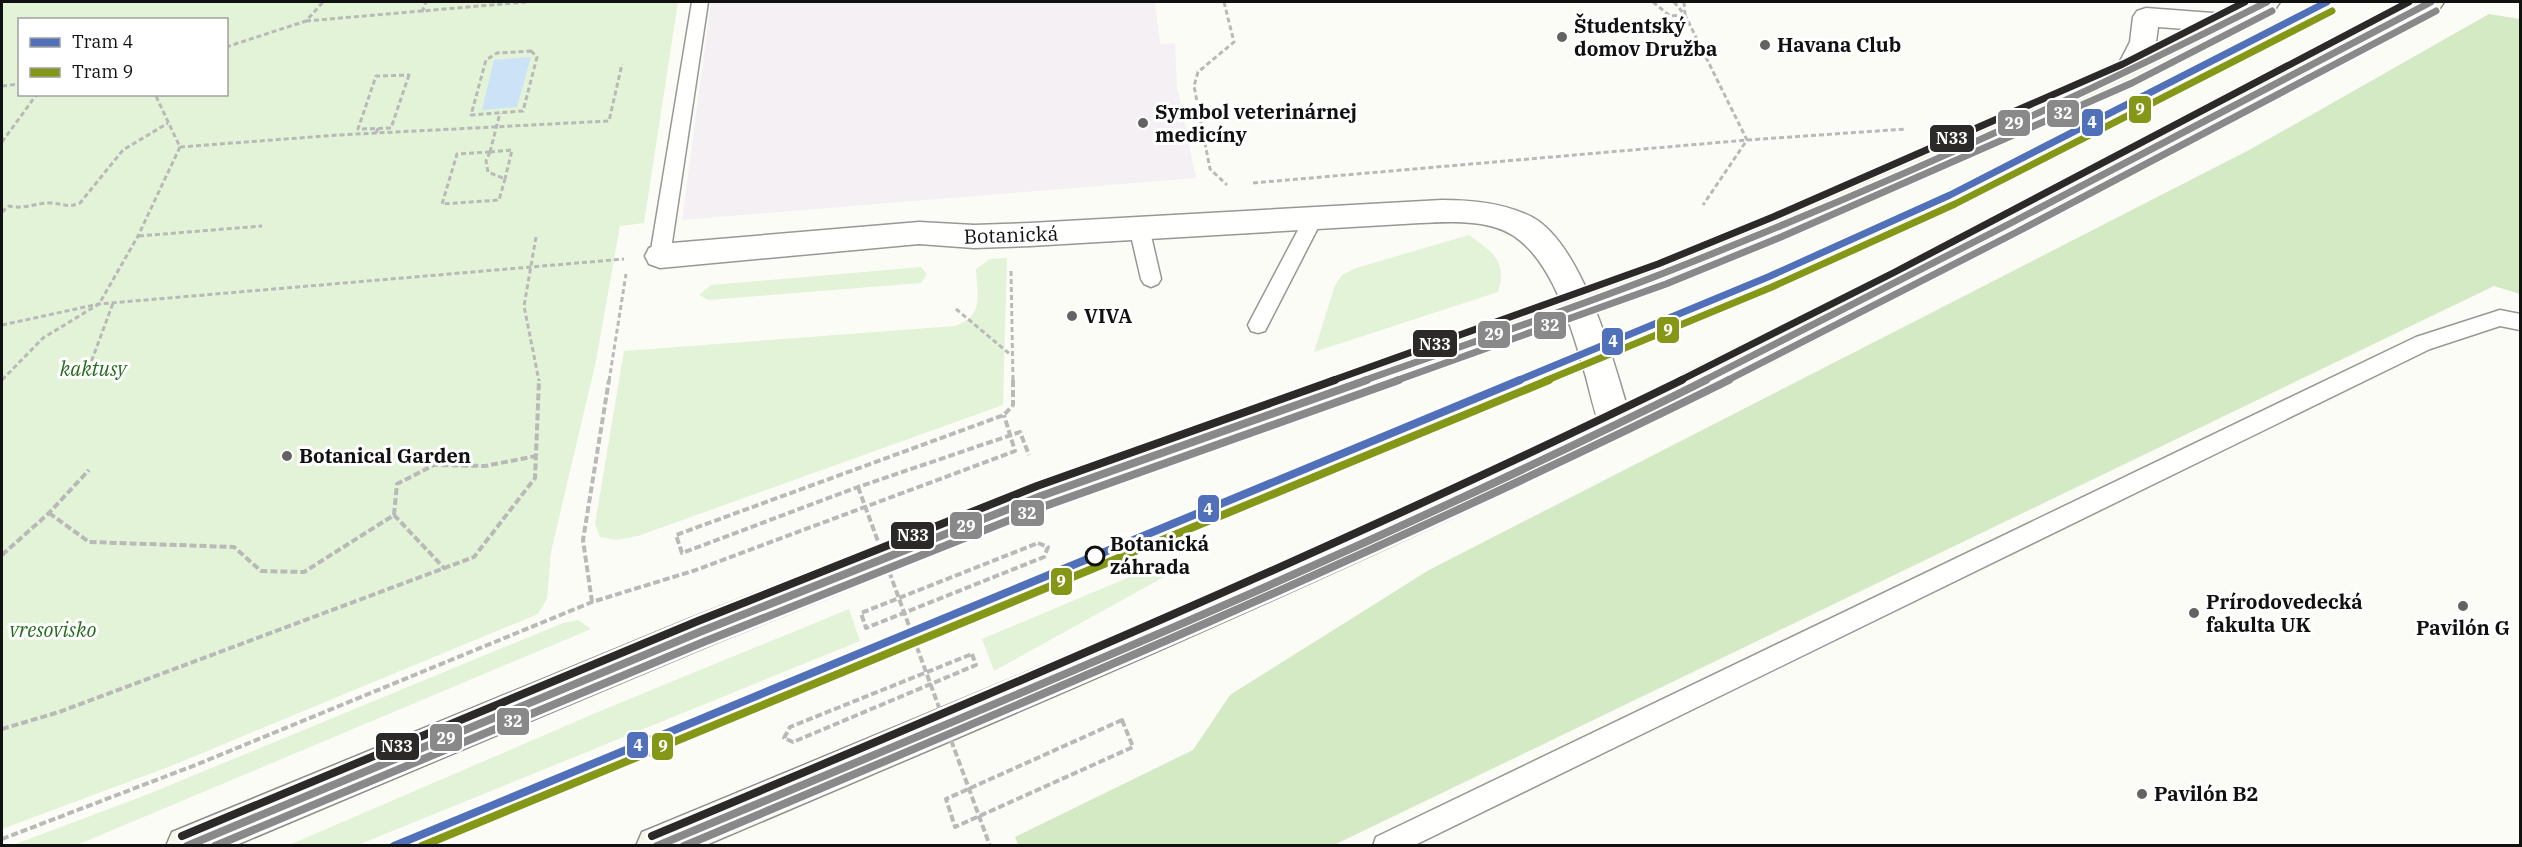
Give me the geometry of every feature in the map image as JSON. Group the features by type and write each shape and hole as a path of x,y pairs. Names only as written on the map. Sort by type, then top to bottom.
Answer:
{"main road":[{"path":"186,846 702,631 1041,496 1662,274 1777,227 2128,73 2267,2"},
{"path":"656,846 1163,632 1615,424 1827,318 2431,2"}],"street":[{"path":"2128,73 2143,42 2139,9 2226,23"},
{"name":"Botanická","path":"660,256 919,233 957,237 1011,237 1139,227 1441,212 1499,216 1524,226 1558,266 1595,351 1615,424"}],"lane":[{"name":"Botanická","path":"660,256 700,2"},
{"path":"1258,325 1314,218"},
{"path":"1139,227 1151,279"},
{"path":"1385,846 2423,343 2500,318 2520,322"}],"path":[{"path":"306,21 323,2"},
{"path":"422,12 426,2"},
{"path":"228,46 306,21 526,2"},
{"path":"1224,2 1234,42 1198,72 1194,86 1210,169 1224,185 1236,184"},
{"path":"1653,2 1670,16 1685,15"},
{"path":"1674,2 1685,15 1747,140"},
{"path":"1684,2 1685,15"},
{"path":"531,51 537,57 523,111 500,113 471,115 486,60 497,53 531,51"},
{"path":"180,147 377,130 391,128 409,75 376,76 358,129 377,130 497,127 609,121 622,64"},
{"path":"2,86 18,84"},
{"path":"2,142 36,96"},
{"path":"156,96 180,147"},
{"path":"500,113 486,161 489,172 505,179"},
{"path":"2,212 9,206 22,208 50,203 72,207 81,203 123,150 168,123"},
{"path":"1248,183 1747,140 1914,129"},
{"path":"1702,205 1747,140"},
{"path":"2,380 44,338 99,304 138,236 180,147"},
{"path":"512,150 499,200 442,204 457,154 490,152 512,150"},
{"path":"138,236 262,226"},
{"path":"2,729 59,712 474,557 536,477 539,373 524,306 536,237"},
{"path":"2,325 99,304 629,258 583,540 592,603"},
{"path":"1010,260 1012,405 1004,415 676,536 681,553 858,487 1020,432 1029,455"},
{"path":"86,376 113,303"},
{"path":"956,309 1012,356"},
{"path":"2,838 198,764 592,603 696,570 1015,451 1008,435 1004,415"},
{"path":"444,569 394,515 397,484 434,465 485,466 536,456"},
{"path":"2,555 49,513 89,470"},
{"path":"858,487 990,846"},
{"path":"49,513 89,542 234,547 261,571 304,572 394,515"},
{"path":"877,606 861,613 866,628 1044,556 1048,547 1038,543"},
{"path":"793,742 784,738 790,727 972,654 976,665 961,671"},
{"path":"1122,720 1132,747 979,816 955,827 946,799 1122,720"}],"shaded area":[{"path":"711,2 1155,2 1160,44 1175,43 1177,86 1196,178 682,220"}],"green space":[{"name":"Botanical Garden","path":"2,2 678,2 644,223 620,226 596,361 551,552 547,599 538,614 171,766 2,829"},
{"path":"2489,14 2520,19 2520,294 2494,286 1334,845 1018,845 1015,837 1193,750 1230,695 1429,570 2251,149"},
{"path":"1469,235 1496,258 1501,272 1498,292 1314,352 1335,285 1342,275 1356,268"},
{"path":"1007,258 1003,405 638,536 616,540 600,537 595,524 624,351 955,326 965,322 975,310 978,296 976,269 990,259"},
{"path":"921,267 927,274 921,283 709,300 699,295 711,285"},
{"path":"1177,557 1182,567 994,671 982,639"},
{"path":"849,609 860,641 358,845 289,845 605,709"},
{"path":"578,620 591,629 77,845 13,845 146,795 563,623"}],"water":[{"path":"531,57 517,107 482,110 494,60"}],"tram line":[{"name":"4","path":"394,846 1768,277 1950,195 2327,2"},
{"name":"9","path":"422,846 1772,287 1955,204 2332,11"}],"transit line":[{"name":"N33","path":"182,836 698,621 1037,486 1658,264 1773,217 2123,64 2245,2"},
{"name":"29","path":"187,846 702,631 1041,496 1662,274 1777,227 2128,73 2267,2"},
{"name":"N33","path":"652,836 1237,587 1583,428 1895,272 2409,2"},
{"name":"29","path":"657,846 1009,698 1242,597 1474,492 1695,385 1906,277 2431,2"},
{"name":"32","path":"215,846 706,641 1045,506 1666,284 1781,237 2132,83 2272,11"},
{"name":"32","path":"684,846 1025,702 1250,604 1475,502 1801,344 2436,11"}],"place":[{"name":"Študentský domov Družba","path":"1562,37"},
{"name":"Havana Club","path":"1765,45"},
{"name":"Symbol veterinárnej medicíny","path":"1143,123"},
{"name":"VIVA","path":"1072,316"},
{"name":"Botanical Garden","path":"287,456"},
{"name":"Botanická záhrada","path":"1095,556"},
{"name":"Pavilón G","path":"2463,606"},
{"name":"Prírodovedecká fakulta UK","path":"2194,613"},
{"name":"Pavilón B2","path":"2142,794"}],"park label":[{"name":"kaktusy","path":"93,369"},
{"name":"vresovisko","path":"53,630"}]}
